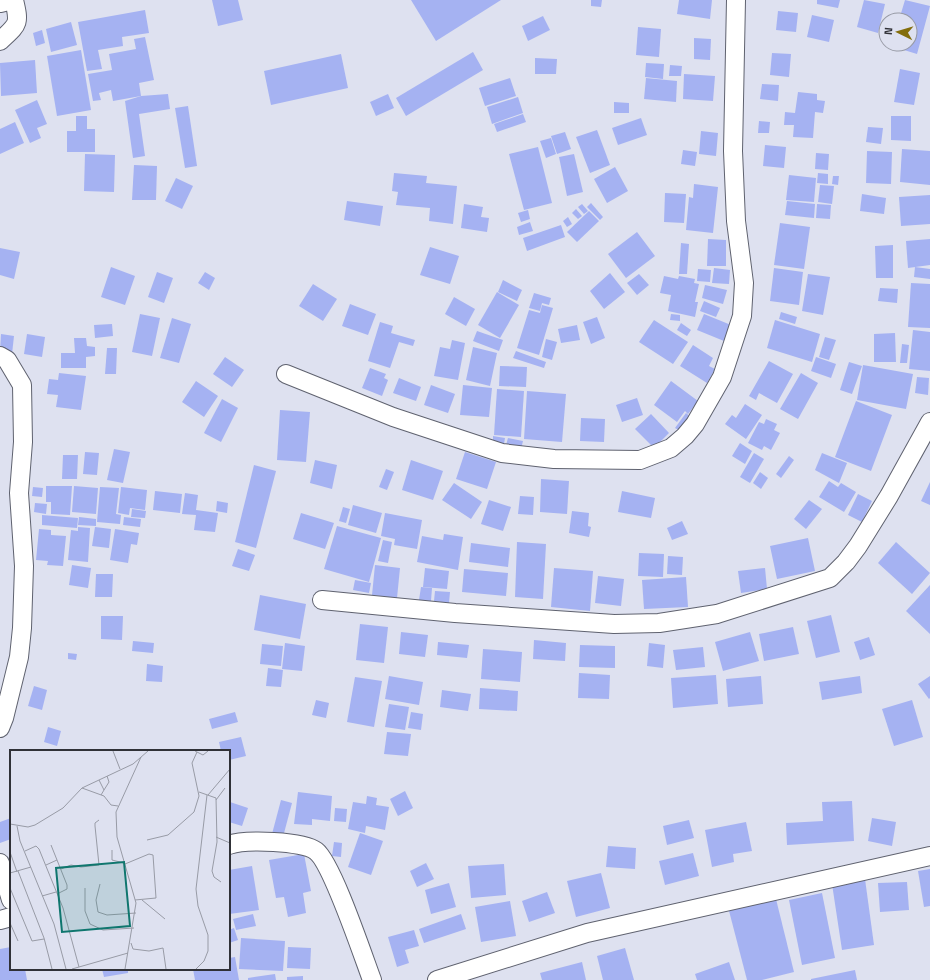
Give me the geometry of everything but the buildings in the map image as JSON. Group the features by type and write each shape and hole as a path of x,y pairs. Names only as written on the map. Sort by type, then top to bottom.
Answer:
{"street":[{"path":"0,1 4,0"},
{"path":"0,41 16,25 18,20 14,0"},
{"path":"286,374 393,416 502,453 554,458 640,460 671,448 676,444 695,424 722,377 742,316 744,283 736,220 733,151 736,0"},
{"path":"0,356 7,360 22,385 23,442 19,493 24,581 19,657 2,723"},
{"path":"322,600 455,613 614,624 659,623 717,614 830,578 846,562 862,540 890,496 930,422"},
{"path":"230,844 254,841 295,844 316,851 330,870 372,980"},
{"path":"437,980 587,933 930,856"},
{"path":"0,863 10,897"},
{"path":"0,920 10,917"}]}
